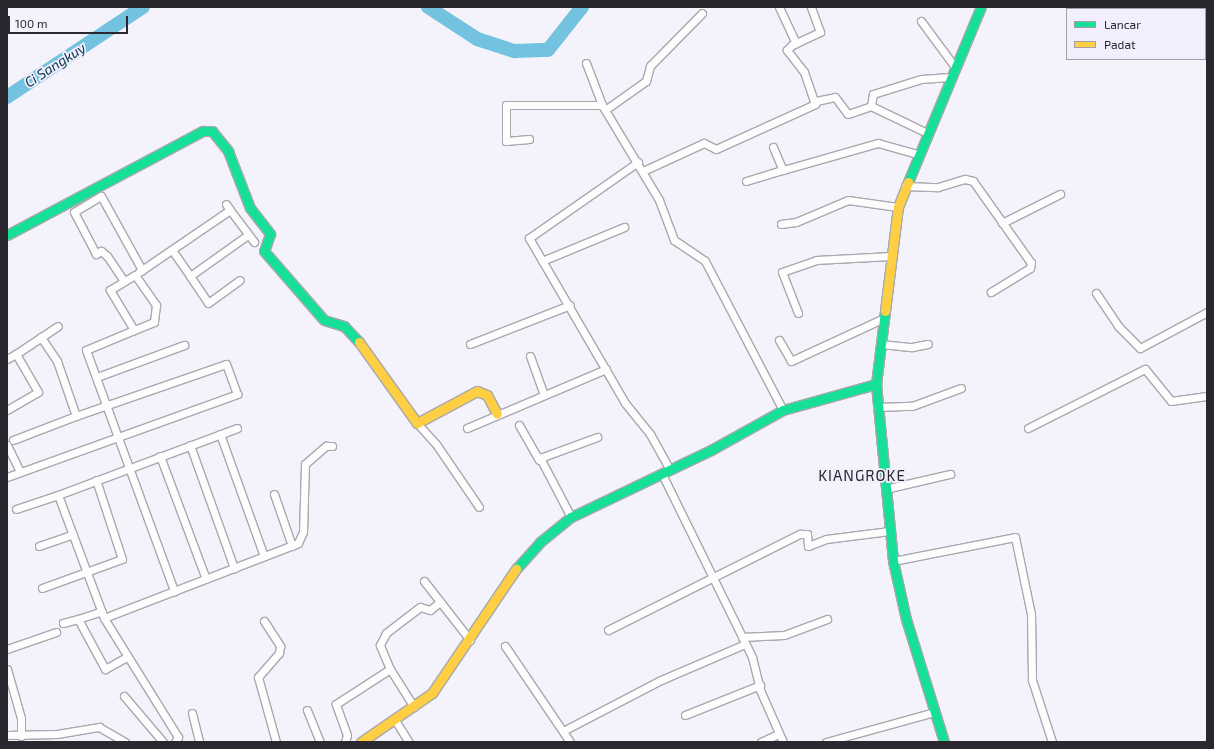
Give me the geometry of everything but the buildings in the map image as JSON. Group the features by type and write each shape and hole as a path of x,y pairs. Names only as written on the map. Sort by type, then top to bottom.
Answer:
{"street":[{"path":"779,7 796,43"},
{"path":"811,7 820,32 787,48 789,55 804,72 816,101"},
{"path":"944,742 906,619 893,561 877,407 876,384 898,207 918,154 981,7"},
{"path":"528,139 506,141 506,105 604,108 646,81 650,66 702,13"},
{"path":"921,21 955,68"},
{"path":"586,63 604,108 638,162 659,200 674,240 705,261 783,410"},
{"path":"871,106 873,94 921,79 950,77"},
{"path":"643,171 704,143 709,143 715,149 723,146 794,116 816,101 835,97 846,114 871,106 927,133"},
{"path":"7,235 61,205 71,204 204,132 212,131 219,136 228,151 238,184 250,208 270,234 264,251 324,320 344,326 377,364 391,388 417,423 440,450 478,507"},
{"path":"746,181 878,144 918,154"},
{"path":"773,147 783,170"},
{"path":"638,162 531,235 530,242 570,305 666,472 711,578 744,640 778,734 783,742"},
{"path":"905,186 938,188 965,179 975,183 1032,266 991,292"},
{"path":"1002,223 1060,194"},
{"path":"124,281 107,256 101,251 96,254 74,212 102,196 158,314 154,322 86,350 174,591"},
{"path":"781,224 796,222 848,200 898,207"},
{"path":"134,330 110,290 172,250 228,207 254,242"},
{"path":"542,261 624,227"},
{"path":"190,276 248,235"},
{"path":"172,250 208,303 240,280"},
{"path":"798,313 782,272 816,260 891,256"},
{"path":"1096,293 1118,326 1140,348 1207,312"},
{"path":"470,344 570,305"},
{"path":"779,340 791,361 884,318"},
{"path":"7,359 58,326"},
{"path":"42,337 57,361 76,416"},
{"path":"96,377 184,344"},
{"path":"881,344 912,347 928,344"},
{"path":"7,410 38,392 16,354"},
{"path":"530,356 544,395"},
{"path":"7,477 117,435 238,394 226,364 76,416 14,440"},
{"path":"467,428 606,369"},
{"path":"1028,428 1145,369 1171,401 1207,396"},
{"path":"361,742 414,707 443,681 512,575 540,542 571,517 666,472 783,410 876,384"},
{"path":"877,407 912,406 961,388"},
{"path":"417,423 476,391 487,395 497,414"},
{"path":"519,424 571,517"},
{"path":"16,509 58,495 237,428"},
{"path":"220,434 264,556"},
{"path":"539,460 542,455 597,437"},
{"path":"7,445 20,472"},
{"path":"190,445 234,568"},
{"path":"63,623 103,614 174,591 298,543 303,532 305,464 326,446 332,446"},
{"path":"160,456 206,579"},
{"path":"885,489 950,474"},
{"path":"42,588 122,559 96,480"},
{"path":"274,494 292,546"},
{"path":"58,495 103,614 178,738 175,742"},
{"path":"608,630 800,534 807,534 808,546 826,539 890,531"},
{"path":"39,546 73,534"},
{"path":"893,561 1015,537 1031,614 1032,680 1052,742"},
{"path":"424,581 470,640"},
{"path":"414,707 390,669 380,645 383,637 420,607 430,610 440,602"},
{"path":"78,619 105,669 128,656"},
{"path":"563,731 744,640 784,635 827,619"},
{"path":"264,621 280,646 279,652 258,677 276,742"},
{"path":"7,649 56,632"},
{"path":"505,646 570,742"},
{"path":"7,669 21,718 21,736"},
{"path":"346,742 347,736 336,704 390,669"},
{"path":"685,715 760,685"},
{"path":"124,696 163,742"},
{"path":"307,710 320,742"},
{"path":"826,742 935,712"},
{"path":"192,713 199,742"},
{"path":"395,720 409,742"},
{"path":"7,735 21,736 99,727 125,742"},
{"path":"761,742 778,734"}],"waterway":[{"name":"Ci Sangkuy","path":"7,97 143,7"},
{"name":"Ci Sangkuy","path":"428,7 477,39 515,51 548,50 582,7"}],"traffic: fast":[{"path":"908,182 981,7"},
{"path":"7,235 203,131 212,131 228,151 250,208 270,234 264,251 324,320 344,326 359,342"},
{"path":"885,311 876,384 893,561 906,619 944,742"},
{"path":"516,569 540,542 571,517 711,450 783,410 876,384"}],"traffic: slow":[{"path":"885,311 898,207 908,182"},
{"path":"359,342 417,423 477,391 487,395 497,414"},
{"path":"361,742 432,693 516,569"}],"district":[{"name":"KIANGROKE","path":"862,476"}]}
